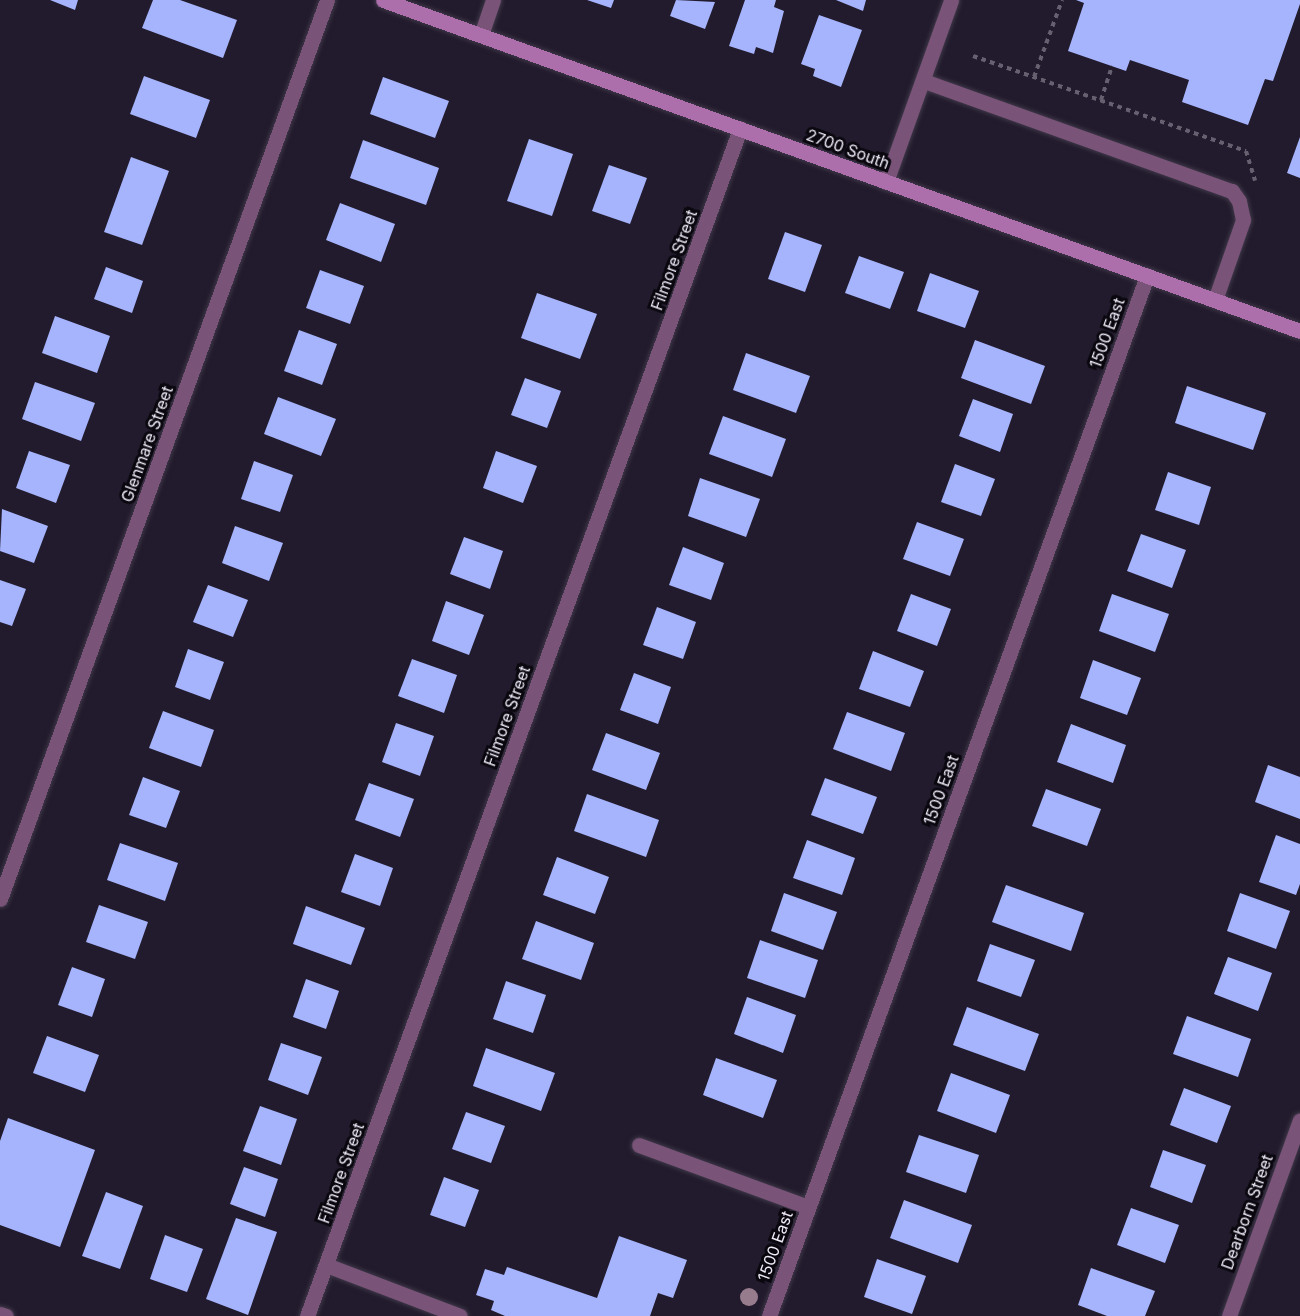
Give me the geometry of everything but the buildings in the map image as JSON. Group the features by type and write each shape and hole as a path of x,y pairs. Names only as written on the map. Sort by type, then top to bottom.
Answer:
{"street":[{"name":"Glenmare Street","path":"0,899 327,0"},
{"name":"2700 South","path":"383,0 1300,331"},
{"path":"481,35 493,0"},
{"path":"886,182 924,81 951,0"},
{"path":"924,81 1232,191 1239,201 1243,220 1215,300"},
{"name":"Filmore Street","path":"308,1316 740,129"},
{"name":"1500 East","path":"769,1316 1147,276"},
{"name":"Dearborn Street","path":"1229,1316 1300,1120"},
{"path":"639,1145 808,1207"},
{"path":"326,1265 460,1316"},
{"path":"0,1314 6,1316"}],"path":[{"path":"1034,77 1062,0"},
{"path":"1101,100 1112,66"}]}
